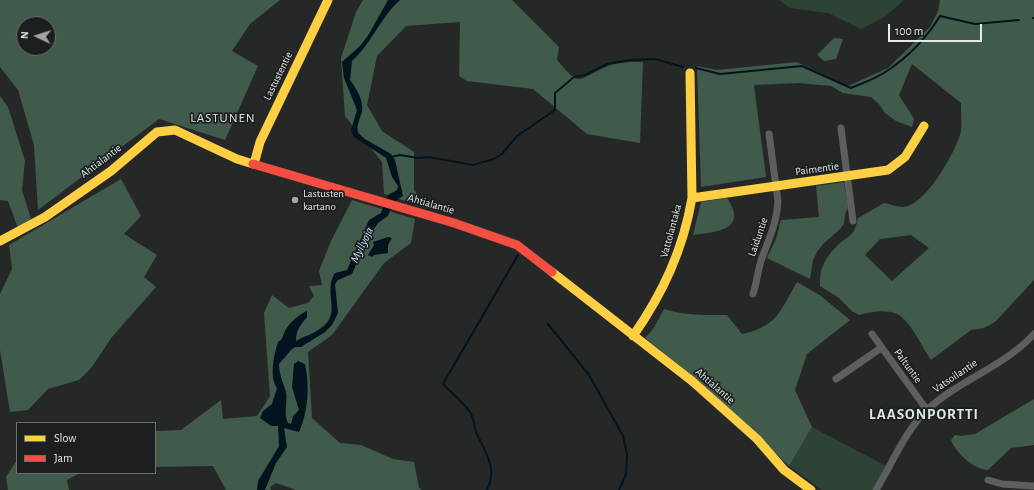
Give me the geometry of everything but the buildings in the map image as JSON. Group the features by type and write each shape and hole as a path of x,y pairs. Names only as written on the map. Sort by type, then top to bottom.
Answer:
{"street":[{"name":"Lastustentie","path":"254,164 260,142 328,0"},
{"name":"Vattolantaka","path":"633,336 654,307 676,263 686,231 692,198 690,73"},
{"name":"Paimentie","path":"692,198 848,177 888,170 898,165 910,151 924,126"},
{"path":"840,128 853,221"},
{"name":"Ahtialantie","path":"0,241 45,217 111,170 157,132 175,130 227,156 489,234 517,245 692,382 757,440 784,470 811,490"},
{"name":"Laiduntie","path":"753,294 761,262 776,219 778,201 769,134"},
{"name":"Paltuntie","path":"872,334 927,410"},
{"name":"Vatsoilantie","path":"876,490 910,432 927,410 974,376 1020,349 1034,334"},
{"path":"836,379 881,348"},
{"path":"988,480 1002,484 1034,486"}],"green space":[{"path":"0,0 280,0 250,24 232,51 258,66 225,140 159,119 38,210 34,145 18,90 0,67"},
{"path":"363,0 512,0 559,47 557,60 575,78 584,78 615,64 643,62 640,143 587,134 533,89 467,81 459,76 460,22 406,26 377,56 367,105 382,131 414,152 414,190 427,208 384,194 382,162 345,116 341,58 356,12"},
{"path":"779,0 904,0 886,16 861,29 828,13 790,8"},
{"path":"940,0 1034,0 1034,280 995,322 984,328 971,330 931,360 916,334 902,317 892,312 883,311 859,315 852,311 839,298 820,286 820,275 828,256 855,230 858,218 884,203 898,207 912,205 930,188 947,163 958,140 961,131 961,103 912,64 899,95 914,119 912,127 896,121 885,113 879,104 871,97 843,93 831,86 799,83 754,85 766,177 701,187 697,66 717,70 797,62 848,86 888,68 930,27 938,11","holes":["911,235 929,248 892,281 865,255 880,239"]},
{"path":"834,38 843,39 836,59 824,61 817,55"},
{"path":"0,96 8,107 25,161 22,190 31,219 18,228 8,201 0,200"},
{"path":"121,179 141,216 124,234 157,255 144,277 156,287 112,337 91,368 79,380 48,389 28,410 10,412 0,350 0,294 12,269 9,245"},
{"path":"844,182 848,208 845,214 844,224 823,244 817,252 813,260 810,279 767,258 776,239 781,220 819,217 816,186"},
{"path":"727,198 733,209 734,217 732,223 720,230 693,235 701,202"},
{"path":"352,200 415,219 411,243 384,263 332,335 308,352 312,418 340,443 361,445 393,459 414,462 419,488 422,490 296,490 276,483 270,487 271,490 226,490 213,466 156,467 156,431 181,430 221,400 223,419 257,416 270,396 264,313 272,295 289,308 308,303 314,296 309,286 322,285 319,271 331,241"},
{"path":"797,282 821,296 850,320 807,354 795,390 812,427 789,466 699,381 645,338 653,329 664,309 688,314 727,315 742,334 754,331 771,322 777,316"},
{"path":"1034,399 1034,445 1011,448 988,470 977,467 966,460 953,445 951,440 955,435 961,436 975,434"},
{"path":"812,427 886,466 872,490 822,490 789,466"},
{"path":"16,462 16,474 78,474 67,480 69,490 8,490 6,477"}],"water":[{"name":"Myllyoja","path":"388,0 400,0 352,61 350,80 357,90 362,103 358,133 365,139 391,154 395,160 403,196 393,202 388,216 378,223 365,243 352,274 338,280 335,284 338,313 332,325 325,332 301,347 295,347 279,364 280,375 286,392 286,415 288,423 291,424 293,416 299,410 292,387 294,364 298,361 305,364 307,372 308,390 306,407 299,432 284,428 287,447 276,463 265,490 257,490 258,481 279,446 278,426 271,426 260,418 263,411 272,404 277,388 273,378 273,372 278,342 282,339 283,334 292,322 307,311 307,317 298,330 296,341 318,330 327,322 331,316 332,309 330,288 335,273 347,270 369,220 381,213 388,195 397,190 398,186 392,177 386,158 354,137 351,130 357,110 344,78 342,62 360,46 369,34"},
{"path":"388,237 392,238 388,245 388,253 374,255 372,257 368,255 374,245 373,242"}],"waterway":[{"path":"696,68 720,74 802,66 851,88 879,76 910,53 923,39 940,16 975,24 1019,20"},
{"path":"391,157 400,155 418,158 429,157 473,165 494,159 502,154 517,136 555,110 555,93 574,77 585,75 607,64 631,60 655,59 683,67"},
{"path":"487,490 490,482 491,467 476,432 472,416 465,406 443,384 518,255"},
{"path":"548,324 589,375 623,436 627,455 626,474 619,490"}],"traffic: slow":[{"path":"254,164 260,142 328,0"},
{"path":"633,336 654,304 670,270 688,217 692,198 690,73"},
{"path":"692,198 888,170 905,157 924,126"},
{"path":"0,241 45,217 111,171 157,132 175,130 237,159 253,164"},
{"path":"552,272 692,381 757,439 784,470 811,490"}],"traffic: jam":[{"path":"253,164 454,223 517,245 552,272"}],"place":[{"name":"Lastusten kartano","path":"295,200"}],"district":[{"name":"LASTUNEN","path":"223,118"},
{"name":"LAASONPORTTI","path":"924,414"}]}
